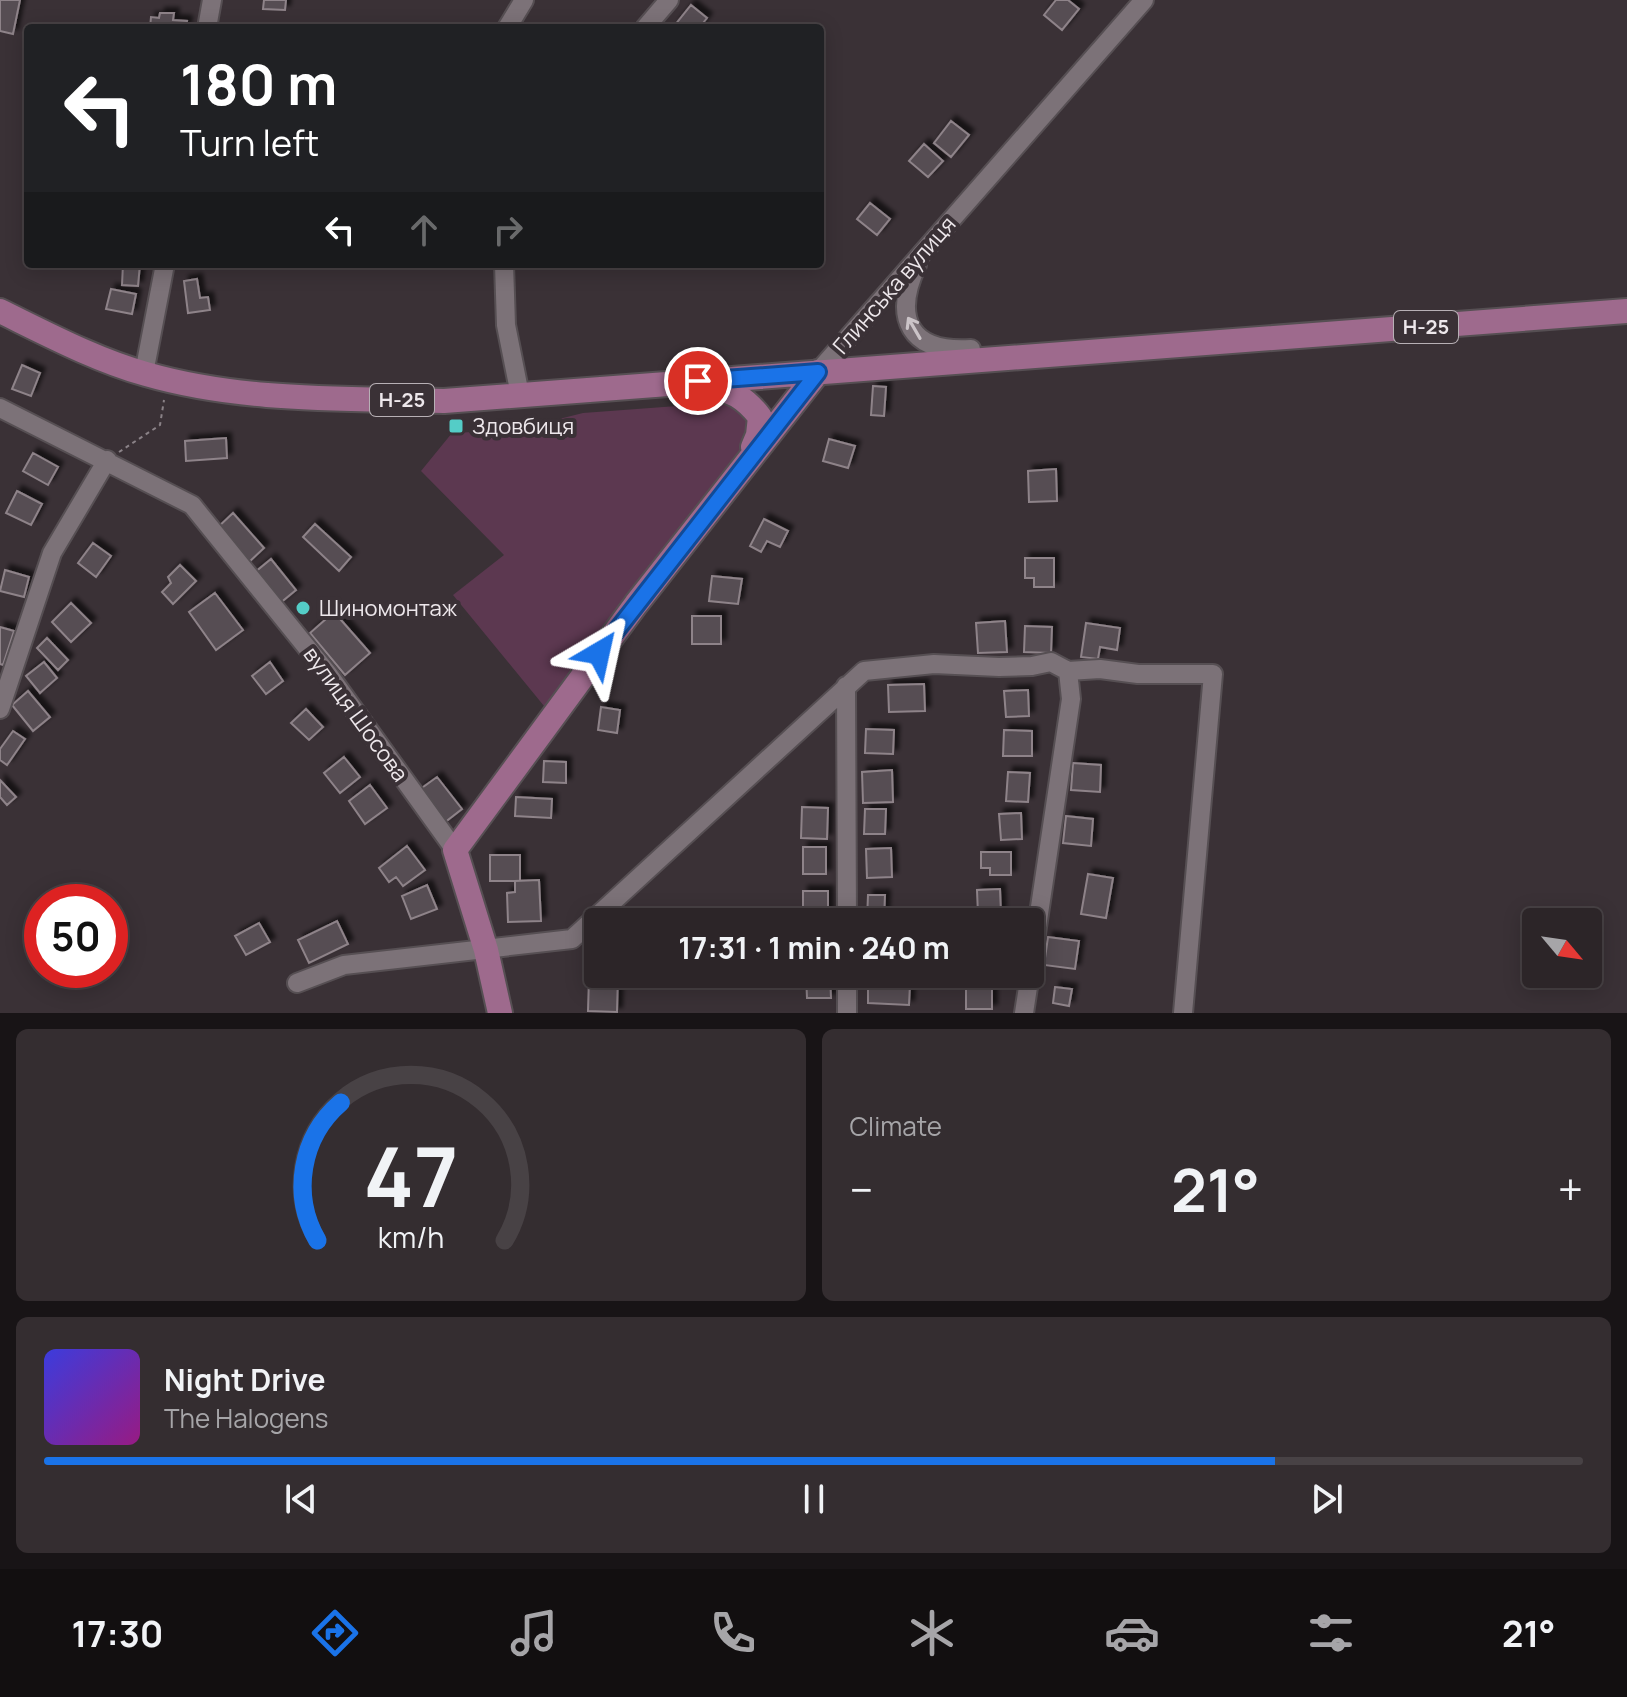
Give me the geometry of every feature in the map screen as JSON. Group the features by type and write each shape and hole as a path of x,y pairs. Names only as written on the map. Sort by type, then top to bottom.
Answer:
{"main road":[{"name":"Н-25","path":"0,311 62,341 144,373 207,388 265,396 444,401 1627,311"},
{"name":"Глинська вулиця","path":"455,850 636,604 818,372"},
{"path":"638,386 647,390 713,387 729,391 748,402 760,417 758,435 743,467"},
{"name":"вулиця Шосова","path":"455,850 486,950 500,1013"}],"street":[{"path":"208,24 212,0"},
{"path":"509,24 524,0"},
{"path":"648,24 669,0"},
{"name":"Глинська вулиця","path":"818,372 1144,0"},
{"path":"922,253 904,305 911,328 923,342 950,351 1081,342 1150,347"},
{"path":"144,373 164,268"},
{"path":"504,268 506,325 520,395"},
{"name":"вулиця Шосова","path":"0,408 192,505 329,675 455,850"},
{"path":"0,709 52,553 107,460"},
{"path":"297,983 344,965 572,939 864,671 934,664 999,667 1051,662 1068,671 1100,669 1138,674 1213,674 1183,1013"},
{"path":"1040,908 1071,699 1068,671"},
{"path":"846,686 847,908"},
{"path":"847,988 847,1013"},
{"path":"1024,1013 1028,988"}],"path":[{"path":"107,460 160,425 170,380"}],"shaded area":[{"path":"704,404 737,405 762,429 553,717 453,595 504,555 421,471 452,433 515,430 583,413"}],"building":[{"path":"0,0 20,0 13,34 0,31"},
{"path":"264,0 286,0 285,10 263,9"},
{"path":"1056,0 1068,0 1079,9 1062,30 1044,15"},
{"path":"691,5 707,18 702,24 676,24"},
{"path":"160,13 174,13 173,20 187,21 187,24 150,24 151,17 159,18"},
{"path":"951,121 969,135 951,157 934,143"},
{"path":"924,144 943,161 928,177 909,161"},
{"path":"870,203 890,219 877,235 857,219"},
{"path":"123,268 140,268 138,286 122,285"},
{"path":"197,279 200,298 208,297 210,310 188,313 184,281"},
{"path":"111,289 136,294 132,314 106,309"},
{"path":"22,365 40,373 31,396 12,389"},
{"path":"873,386 886,387 884,416 871,415"},
{"path":"226,438 227,458 186,461 185,441"},
{"path":"829,439 855,446 848,468 823,461"},
{"path":"33,453 58,467 48,485 23,471"},
{"path":"1056,469 1057,501 1029,502 1028,471"},
{"path":"17,491 42,504 31,525 6,513"},
{"path":"233,513 264,548 248,563 217,528"},
{"path":"764,519 788,531 780,547 767,541 761,552 750,546"},
{"path":"315,524 351,557 339,571 303,537"},
{"path":"93,543 111,556 96,577 78,563"},
{"path":"1025,558 1054,558 1054,587 1034,587 1034,578 1025,578"},
{"path":"271,559 296,590 279,604 254,573"},
{"path":"180,565 196,581 173,604 162,592 171,583 168,577"},
{"path":"5,570 29,577 24,597 0,591"},
{"path":"712,576 742,579 738,604 709,601"},
{"path":"215,593 243,630 216,650 189,612"},
{"path":"71,603 91,623 71,642 52,622"},
{"path":"334,612 370,653 345,675 310,633"},
{"path":"692,616 721,616 721,644 692,644"},
{"path":"1005,621 1007,652 978,653 976,623"},
{"path":"1086,623 1120,628 1117,650 1100,647 1098,659 1081,657"},
{"path":"1025,626 1052,627 1051,653 1024,652"},
{"path":"0,627 14,631 3,665 0,664"},
{"path":"47,638 68,660 58,670 37,648"},
{"path":"44,662 57,678 40,693 26,676"},
{"path":"270,662 283,681 266,694 252,676"},
{"path":"924,684 925,711 889,712 888,685"},
{"path":"1028,690 1029,716 1006,717 1004,691"},
{"path":"28,691 50,717 33,731 12,705"},
{"path":"601,707 620,710 617,733 598,730"},
{"path":"306,709 323,727 309,740 291,723"},
{"path":"866,729 894,730 893,754 865,753"},
{"path":"1004,730 1032,731 1032,756 1003,756"},
{"path":"13,731 25,739 7,765 0,760 0,749"},
{"path":"344,757 360,777 340,793 324,773"},
{"path":"544,761 566,762 566,783 543,782"},
{"path":"1073,763 1101,765 1100,792 1071,790"},
{"path":"892,770 893,802 863,803 862,772"},
{"path":"1008,772 1030,773 1028,802 1006,801"},
{"path":"437,777 462,809 444,823 419,790"},
{"path":"0,780 16,797 7,805 0,797"},
{"path":"370,785 387,808 365,824 349,801"},
{"path":"516,797 552,799 551,818 515,816"},
{"path":"802,807 828,808 827,839 801,838"},
{"path":"865,809 886,809 885,834 864,834"},
{"path":"1021,813 1022,839 1001,840 999,814"},
{"path":"1066,816 1093,819 1091,846 1063,843"},
{"path":"407,846 425,870 403,886 396,877 389,882 379,868"},
{"path":"803,847 826,847 826,874 803,874"},
{"path":"891,848 892,877 867,878 866,849"},
{"path":"981,852 1011,852 1011,875 990,875 990,868 981,868"},
{"path":"490,855 520,855 520,881 490,881"},
{"path":"1088,874 1113,878 1106,918 1081,914"},
{"path":"539,880 541,921 508,922 507,893 515,892 515,881"},
{"path":"427,885 437,909 411,919 402,896"},
{"path":"1000,889 1001,908 978,908 977,890"},
{"path":"803,891 828,891 828,908 803,908"},
{"path":"868,895 885,895 884,908 867,908"},
{"path":"337,921 348,944 309,963 298,940"},
{"path":"259,923 270,942 246,955 235,936"},
{"path":"1048,937 1079,941 1075,969 1044,965"},
{"path":"1055,987 1072,989 1069,1006 1053,1003"},
{"path":"589,988 618,988 617,1012 588,1011"},
{"path":"807,988 831,988 831,998 807,998"},
{"path":"868,988 910,988 909,1005 868,1003"},
{"path":"966,988 992,988 992,1009 966,1009"}],"place":[{"name":"Здовбиця","path":"456,426"},
{"name":"Шиномонтаж","path":"303,608"}],"route":[{"path":"599,653 818,372 698,381"}]}
